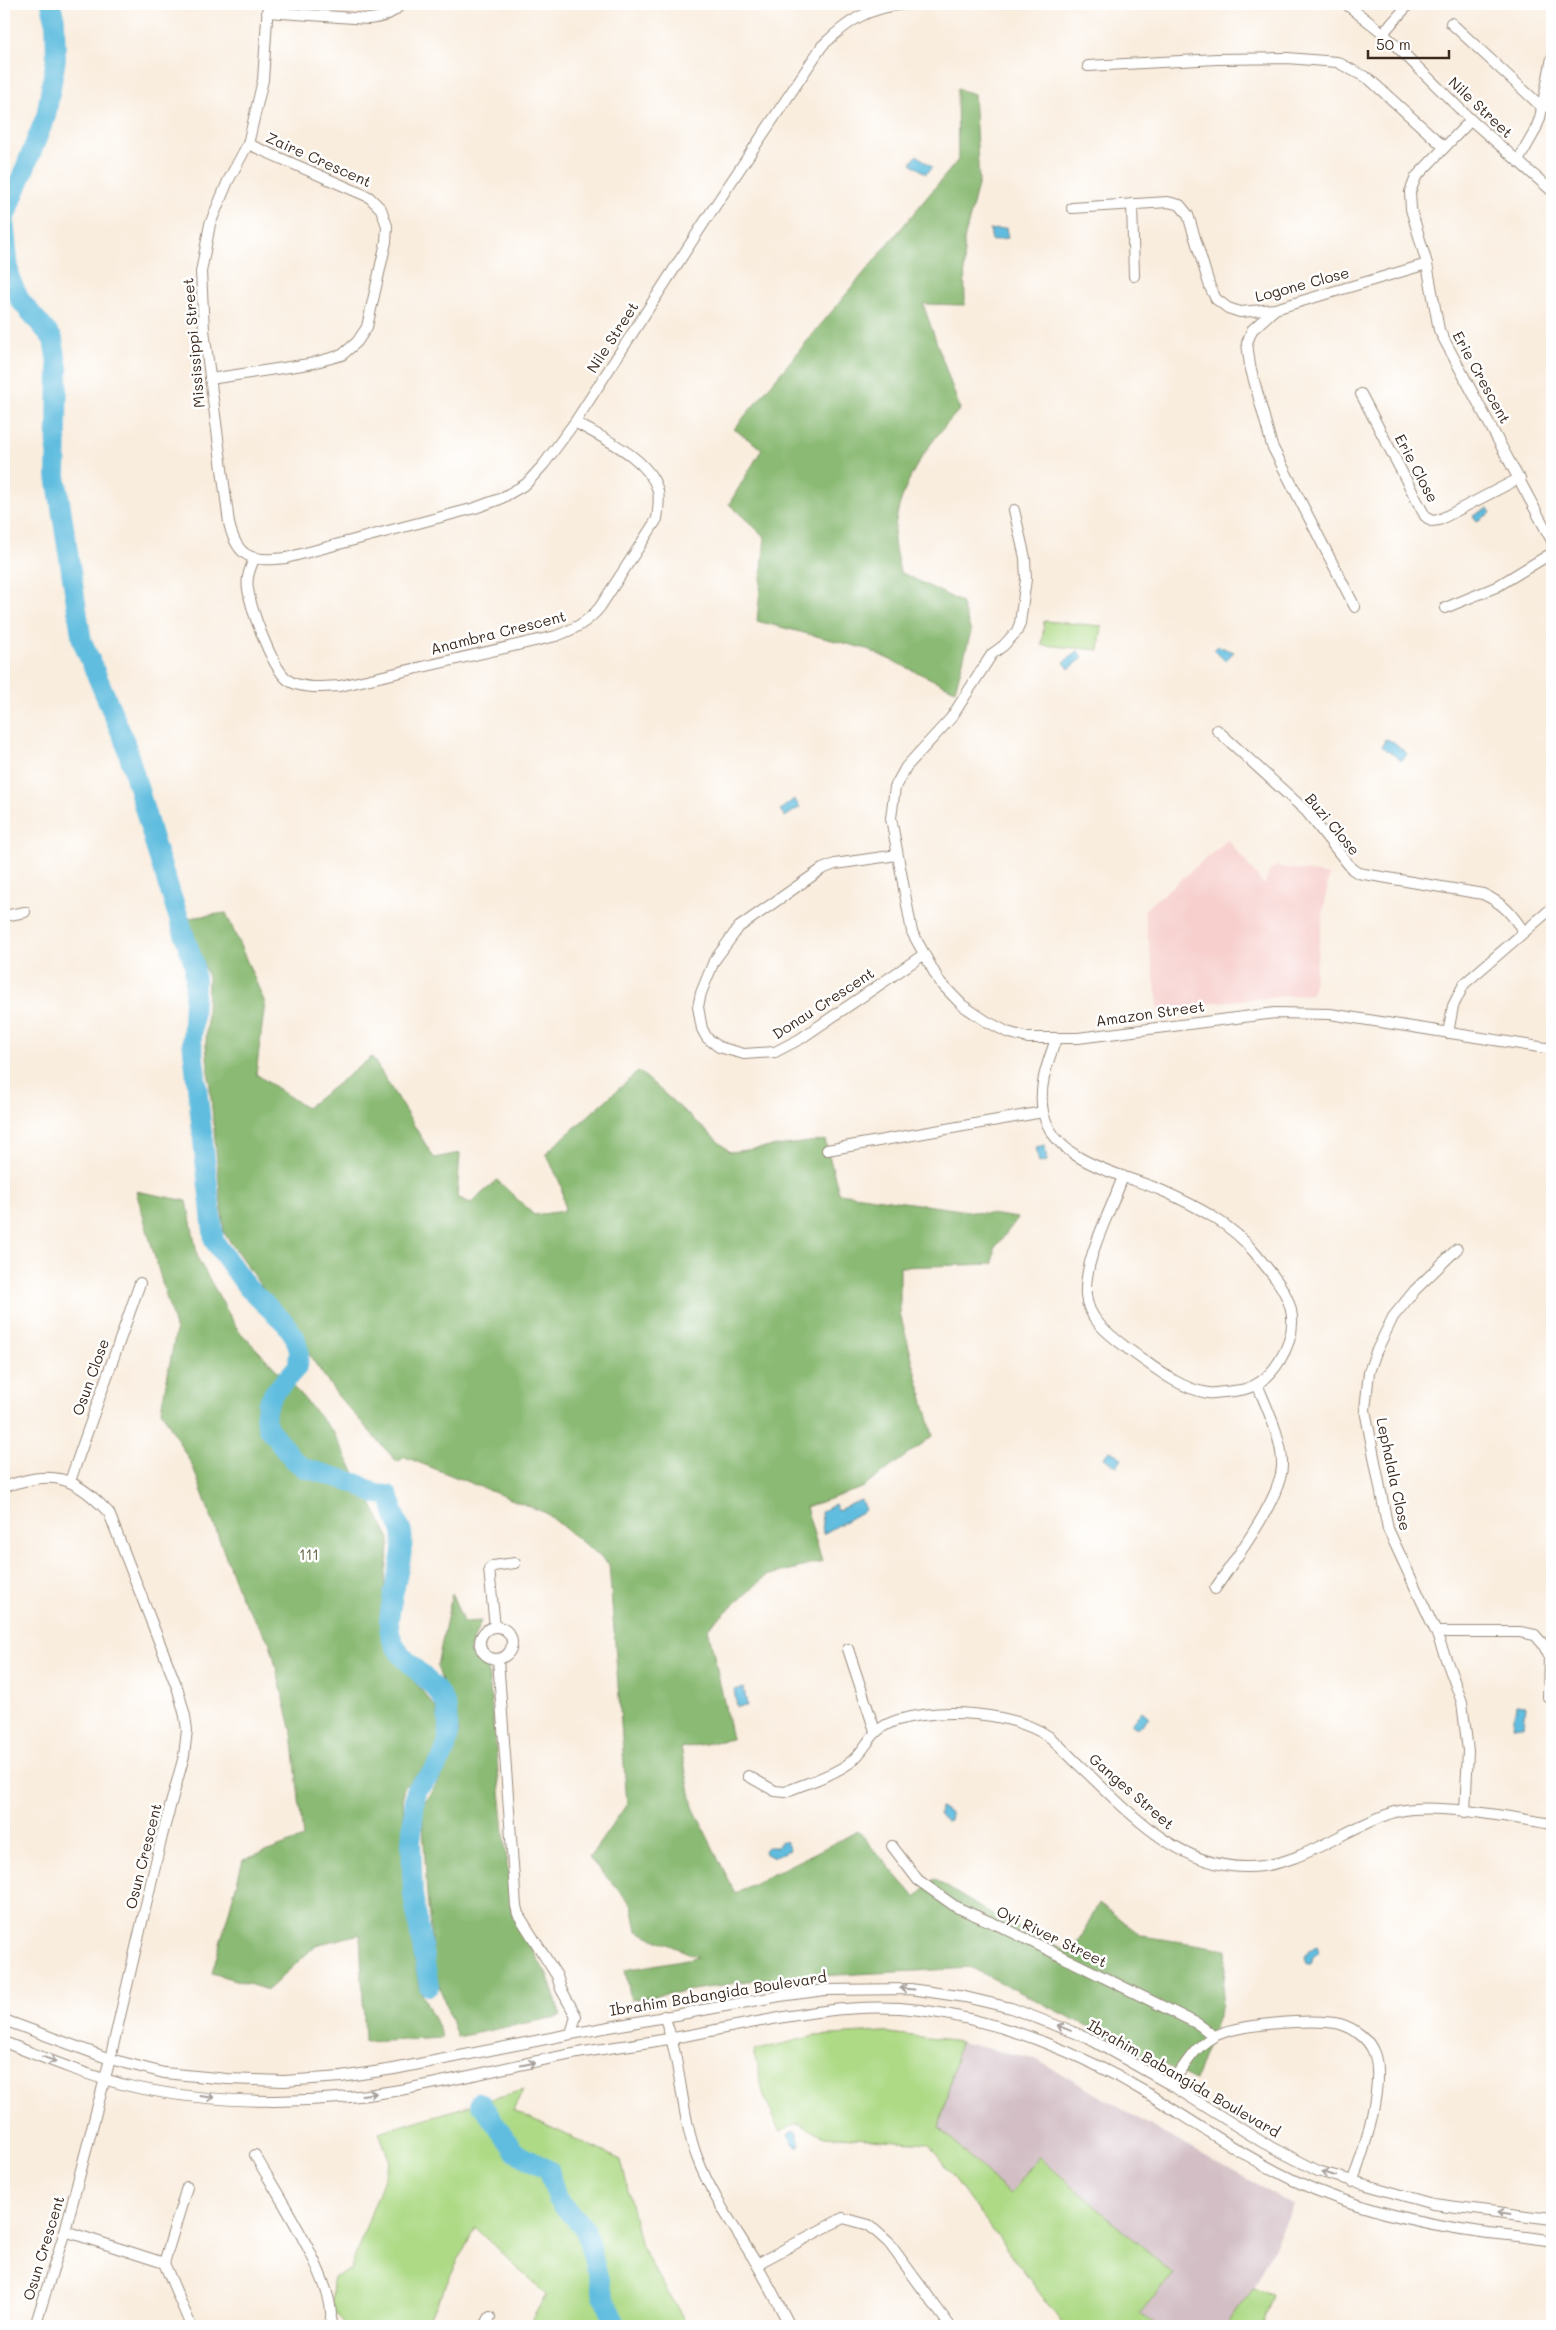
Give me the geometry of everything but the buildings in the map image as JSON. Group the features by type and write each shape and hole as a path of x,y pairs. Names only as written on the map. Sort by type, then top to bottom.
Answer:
{"street":[{"path":"268,8 368,20 379,19 389,14 401,4"},
{"name":"Nile Street","path":"254,559 286,558 475,508 500,499 526,484 544,464 575,422 707,218 822,46 840,29 861,14 883,6 905,4"},
{"name":"Nile Street","path":"1346,4 1383,33 1471,120 1552,191"},
{"path":"1383,33 1409,4"},
{"name":"Mississippi Street","path":"254,559 242,552 232,538 229,523 204,330 201,272 210,224 228,181 248,144 263,80 268,8"},
{"path":"1451,23 1543,108"},
{"path":"1088,66 1217,59 1287,58 1337,62 1369,79 1444,146"},
{"path":"1518,161 1536,132 1543,108 1552,58"},
{"name":"Erie Crescent","path":"1471,120 1416,177 1410,192 1411,209 1428,264 1439,330 1520,478 1552,541"},
{"name":"Zaire Crescent","path":"210,379 309,364 342,355 358,342 367,327 386,242 387,226 381,209 369,197 248,144"},
{"name":"Logone Close","path":"1072,208 1168,202 1180,205 1188,215 1210,287 1216,299 1228,308 1240,312 1275,309 1428,264"},
{"path":"1132,204 1134,276"},
{"path":"1275,309 1252,330 1247,343 1252,374 1272,446 1355,607"},
{"name":"Erie Close","path":"1361,394 1425,516 1431,520 1439,520 1520,478"},
{"name":"Anambra Crescent","path":"254,559 248,573 247,587 250,602 274,664 290,682 314,688 350,684 556,636 580,626 590,619 606,599 657,519 659,506 658,491 650,476 636,460 575,422"},
{"name":"Amazon Street","path":"1014,510 1025,558 1026,579 1020,623 1017,631 1004,646 992,654 951,718 906,766 895,787 891,818 912,932 939,981 962,1005 1007,1032 1028,1038 1078,1038 1230,1017 1303,1012 1330,1014 1552,1049"},
{"path":"1445,608 1496,587 1552,553"},
{"name":"Buzi Close","path":"1217,730 1306,811 1352,870 1358,873 1483,894 1497,900 1508,909 1524,932"},
{"name":"Donau Crescent","path":"897,855 835,864 822,869 739,927 714,961 701,993 698,1007 702,1029 707,1038 719,1047 744,1054 776,1052 800,1039 923,955"},
{"path":"1448,1033 1453,1006 1464,984 1552,908"},
{"path":"4,916 25,912"},
{"path":"1056,1039 1042,1082 1043,1112 1061,1145 1085,1161 1161,1190 1213,1216 1248,1245 1284,1290 1292,1316 1286,1348 1271,1371 1257,1384 1246,1389 1210,1393 1189,1388 1168,1377 1122,1344 1096,1321 1088,1306 1086,1293 1092,1255 1122,1176"},
{"path":"827,1150 1043,1112"},
{"name":"Lephalala Close","path":"1457,1249 1415,1290 1394,1317 1376,1352 1369,1372 1366,1402 1368,1430 1388,1529 1436,1632 1462,1702 1468,1751 1465,1812"},
{"name":"Osun Close","path":"70,1481 140,1283"},
{"path":"1215,1589 1268,1507 1281,1478 1282,1464 1280,1452 1257,1384"},
{"name":"Osun Crescent","path":"4,1487 42,1477 70,1481 92,1495 109,1513 178,1690 187,1730 184,1756 162,1836 110,2059 65,2231 35,2326"},
{"path":"495,1627 489,1569 493,1566 515,1564"},
{"path":"495,1627 505,1630 511,1638 512,1644 507,1654 498,1659 484,1654 480,1644 482,1634 495,1627"},
{"path":"1436,1632 1520,1632 1535,1635 1543,1644 1548,1656 1548,1697"},
{"path":"848,1649 875,1732"},
{"path":"498,1659 516,1906 518,1914 558,1976 561,1988 576,2016 571,2034"},
{"name":"Ganges Street","path":"748,1776 775,1791 785,1792 849,1764 875,1732 895,1721 937,1714 993,1716 1024,1724 1049,1737 1136,1819 1160,1837 1185,1854 1217,1863 1246,1867 1300,1857 1395,1812 1431,1809 1552,1824"},
{"name":"Oyi River Street","path":"892,1846 918,1880 956,1908 1002,1927 1198,2024 1214,2036"},
{"name":"Ibrahim Babangida Boulevard","path":"4,2020 110,2059 164,2073 227,2079 294,2080 341,2077 394,2069 664,2016 825,1990 910,1989 965,1997 1011,2008 1086,2037 1171,2085 1270,2146 1318,2171 1433,2204 1552,2219"},
{"path":"4,2042 104,2079 135,2087 164,2092 253,2101 340,2097 396,2091 567,2055 825,2012 869,2009 919,2010 986,2023 1096,2065 1228,2144 1290,2178 1364,2208 1408,2219 1487,2233 1552,2240"},
{"path":"664,2016 672,2038 688,2130 698,2160 712,2189 757,2264 790,2326"},
{"path":"1171,2085 1198,2048 1214,2036 1235,2029 1309,2021 1340,2024 1354,2030 1374,2050 1376,2061 1374,2101 1365,2149 1352,2182"},
{"path":"255,2155 321,2272 333,2313 329,2326"},
{"path":"187,2187 164,2263 191,2326"},
{"path":"757,2264 843,2218 869,2225 889,2244 950,2326"},
{"path":"65,2231 164,2263"}],"shaded area":[{"path":"1228,840 1264,885 1270,870 1276,866 1329,875 1312,994 1219,1002 1159,1011 1144,910"},
{"path":"960,2042 1038,2060 1151,2126 1294,2205 1253,2289 1227,2326 1157,2326 1140,2313 1174,2275 1039,2156 1010,2195 939,2128"}],"green space":[{"path":"957,89 974,94 979,181 964,240 965,305 923,304 960,409 936,437 916,466 902,498 894,534 900,572 961,602 971,632 955,690 867,649 757,621 765,537 729,504 762,449 734,429 958,160"},
{"path":"1044,621 1102,626 1099,650 1042,645"},
{"path":"226,913 265,1003 256,1074 306,1108 372,1057 434,1158 460,1153 457,1197 471,1203 497,1180 534,1215 565,1211 561,1185 546,1153 639,1071 730,1152 825,1140 839,1193 1018,1218 994,1249 993,1264 900,1267 900,1314 933,1436 862,1488 806,1507 822,1562 766,1576 708,1628 732,1739 681,1748 693,1807 735,1893 858,1831 915,1897 934,1879 997,1918 1073,1953 1099,1903 1142,1936 1227,1949 1221,2008 1195,2080 972,1968 761,1979 631,2000 625,1970 698,1957 637,1931 632,1905 589,1858 627,1804 609,1564 546,1513 405,1457 397,1462 338,1396 224,1233 206,1046 208,977 188,918"},
{"name":"111","path":"136,1191 187,1201 198,1259 238,1330 299,1393 333,1432 390,1539 385,1579 384,1643 436,1708 442,1736 434,1758 403,1788 405,1899 419,1987 443,2038 365,2042 360,1934 316,1945 268,1990 212,1973 243,1860 303,1838 292,1732 270,1643 240,1596 193,1467 161,1410 176,1331"},
{"path":"452,1594 463,1622 481,1621 469,1651 488,1668 512,1913 548,1977 561,2016 457,2037 434,1971 422,1806 441,1777 459,1732 437,1666"},
{"path":"881,2032 960,2042 939,2128 1010,2195 1038,2156 1174,2275 1140,2312 1156,2326 1064,2326 928,2143 824,2136 798,2123 781,2132 764,2097 754,2051 814,2036"},
{"path":"523,2090 513,2110 621,2160 641,2247 688,2326 528,2326 546,2295 475,2228 425,2326 347,2326 332,2309 333,2277 350,2270 390,2162 379,2132"},
{"path":"1253,2289 1273,2294 1263,2326 1227,2326"}],"water":[{"path":"917,155 932,167 926,174 911,163"},
{"path":"1006,228 1008,238 992,241 990,230"},
{"path":"1488,508 1491,513 1477,521 1473,516"},
{"path":"1218,646 1234,652 1225,661 1214,650"},
{"path":"1078,651 1083,658 1069,669 1064,662"},
{"path":"1385,739 1394,742 1407,754 1401,761 1382,747"},
{"path":"794,799 800,807 785,817 780,810"},
{"path":"1045,1145 1047,1161 1039,1163 1036,1147"},
{"path":"1109,1450 1122,1458 1117,1466 1104,1458"},
{"path":"861,1500 865,1510 823,1534 821,1512 835,1504 838,1510"},
{"path":"744,1688 747,1706 737,1707 734,1690"},
{"path":"1516,1705 1526,1706 1524,1726 1513,1725"},
{"path":"1142,1711 1149,1717 1138,1729 1131,1724"},
{"path":"940,1808 951,1814 950,1820 947,1821 939,1815"},
{"path":"781,1841 786,1842 790,1850 773,1857 765,1854 764,1850 767,1847 777,1847"},
{"path":"1316,1946 1319,1952 1313,1957 1311,1964 1307,1964 1305,1958 1308,1952"},
{"path":"792,2131 797,2133 800,2145 797,2147 792,2144 788,2135"}],"waterway":[{"path":"51,4 55,20 56,59 46,116 4,220 10,279 20,300 53,339 58,369 56,476 82,641 125,742 156,849 194,964 192,1041 214,1241 247,1287 285,1323 295,1337 299,1351 298,1366 273,1394 267,1405 265,1418 268,1428 293,1459 304,1468 356,1483 375,1494 388,1495 401,1529 402,1538 400,1561 390,1613 391,1636 396,1647 404,1657 432,1684 447,1708 447,1744 441,1761 416,1789 411,1842 413,1895 429,1986"},
{"path":"480,2102 515,2152 549,2170 557,2199 585,2229 604,2298 617,2326"}]}
